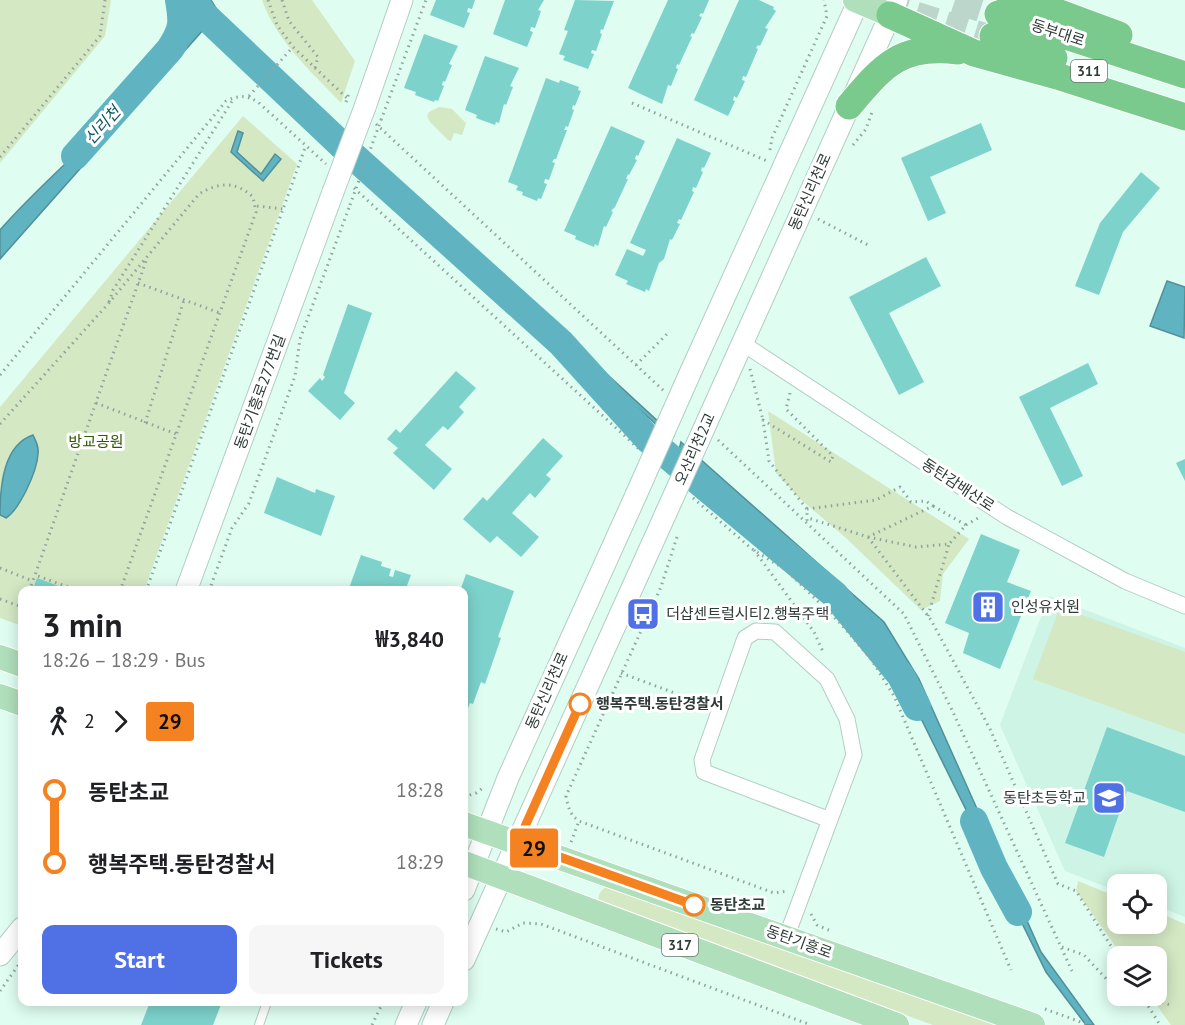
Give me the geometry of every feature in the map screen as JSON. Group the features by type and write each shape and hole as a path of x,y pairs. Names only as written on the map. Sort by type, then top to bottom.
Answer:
{"highway":[{"path":"893,8 991,26 1057,76 1185,117"},
{"path":"849,106 879,71 899,57 924,50 946,50 991,26 1057,12 1185,59"},
{"name":"동부대로","path":"991,26 1185,75"},
{"name":"동부대로","path":"991,26 1185,105"}],"main road":[{"path":"857,1 893,8"},
{"path":"0,657 18,664"},
{"path":"0,696 18,703"},
{"name":"동탄기흥로","path":"468,825 1033,1025"},
{"name":"317","path":"468,865 897,1025"}],"street":[{"path":"368,113 402,0"},
{"name":"동탄신리천로","path":"468,865 487,832 508,778 857,1"},
{"name":"동탄신리천로","path":"724,384 893,8"},
{"name":"동탄기흥로277번길","path":"188,586 342,199 368,113"},
{"name":"동탄감배산로","path":"742,344 1007,518 1125,581 1185,606"},
{"name":"오산리천2교","path":"518,842 724,384"},
{"path":"786,938 830,820 854,755 847,719 827,679 775,632 756,631 745,638 702,759 704,772 830,820"},
{"path":"468,951 518,842"},
{"path":"0,955 18,933"},
{"path":"406,1025 414,1006"},
{"path":"433,1025 442,1006"}],"lane":[{"path":"259,1025 266,1006"}],"path":[{"path":"0,157 100,36 105,0"},
{"path":"268,0 277,25 293,47 368,113 670,396"},
{"path":"282,0 289,21 318,57 315,68"},
{"path":"211,586 232,528 249,502 295,376 300,339 368,113 426,0"},
{"path":"0,375 226,101 235,97 249,96 293,47"},
{"path":"108,304 113,290 235,97"},
{"path":"632,103 768,162"},
{"path":"148,586 306,145"},
{"path":"0,424 108,304 199,194 211,187 235,184 254,197 257,206 122,586"},
{"path":"257,206 283,209"},
{"path":"816,218 868,246"},
{"path":"32,586 148,257"},
{"path":"138,284 220,313"},
{"path":"145,423 184,300"},
{"path":"636,365 670,331"},
{"path":"750,369 763,420 769,461 807,509 807,520"},
{"path":"763,420 831,462 834,456 786,409 794,376"},
{"path":"96,403 176,434"},
{"path":"713,436 807,520 904,614 915,632 1072,971"},
{"path":"807,509 876,500 900,487 911,502 926,501 966,525 949,544 928,616"},
{"path":"868,537 933,506"},
{"path":"807,520 868,537 916,547 949,544"},
{"path":"678,534 661,587 566,796 567,805 574,817 774,893 785,890"},
{"path":"868,537 928,616 990,729 1058,884 1076,891 1111,946"},
{"path":"753,549 814,632 824,655 827,679"},
{"path":"0,568 30,580"},
{"path":"35,575 65,586"},
{"path":"0,599 18,606"},
{"path":"621,673 720,710"},
{"path":"468,796 476,793 490,780"},
{"path":"506,932 523,923 541,924 811,1025"},
{"path":"1060,946 1084,955 1107,980"},
{"path":"0,992 18,966"},
{"path":"372,1025 381,1006"},
{"path":"1150,1006 1160,1025"}],"shaded area":[{"name":"동탄초등학교","path":"1049,596 1185,648 1185,917 1167,910 1167,874 1107,874 1107,887 1065,871 1000,725"}],"green space":[{"path":"0,0 111,0 105,36 0,163"},
{"path":"262,0 312,0 355,61 341,103 286,43 268,15"},
{"path":"439,107 452,109 466,123 462,135 454,133 451,141 448,140 430,122 427,116 429,112"},
{"name":"방교공원","path":"243,116 297,164 146,586 18,586 18,625 0,618 0,407"},
{"path":"768,411 969,539 943,574 940,601 921,610 846,538 799,498 776,473"},
{"path":"1060,607 1185,652 1185,734 1033,679"},
{"path":"1078,881 1107,893 1107,934 1167,934 1167,916 1185,924 1185,1025 1171,1025 1157,1006 1167,1006 1167,946 1115,946 1076,891"},
{"path":"606,887 685,915 740,929 1000,1025 933,1025 600,904 599,894"}],"water":[{"path":"185,0 211,0 222,18 345,135 341,136 343,139 223,36 204,29 0,259 0,230 120,108 145,92 195,21"},
{"path":"238,131 243,133 237,152 261,174 275,154 281,159 263,181 231,152"},
{"path":"359,146 674,436 671,438 356,152"},
{"path":"1167,281 1185,287 1184,338 1150,326"},
{"path":"33,435 38,451 35,470 17,507 6,518 0,515 5,468 15,448 23,440"},
{"path":"681,442 884,622 919,679 1041,952 1094,1025 1086,1025 1046,972 872,619 679,450"}],"building":[{"path":"436,0 475,0 472,9 468,8 467,12 470,13 464,28 430,15"},
{"path":"505,0 544,0 538,10 541,11 535,28 531,27 530,31 533,32 527,47 493,34"},
{"path":"575,0 614,1 603,30 601,29 602,34 596,51 592,50 591,53 594,54 588,69 563,60 565,56 559,54 568,31 564,30"},
{"path":"668,0 709,0 703,14 699,16 702,17 694,34 690,36 692,37 679,65 677,64 678,69 671,86 668,85 662,104 628,88"},
{"path":"739,0 759,0 774,7 776,11 765,28 768,29 760,46 756,48 758,49 746,77 743,76 742,80 745,81 737,98 734,96 735,101 728,116 694,100"},
{"path":"424,34 458,46 449,64 452,65 445,82 443,81 444,86 438,101 434,102 404,88"},
{"path":"485,56 519,68 510,86 513,87 506,105 504,104 499,123 496,122 495,125 476,118 477,115 465,110"},
{"path":"546,78 579,87 578,90 581,91 575,106 573,105 574,110 568,127 566,126 564,130 567,130 556,159 552,162 555,163 549,180 545,179 544,183 547,184 541,199 538,198 537,201 522,195 523,192 516,190 518,186 508,182"},
{"path":"981,123 992,150 930,177 946,213 928,221 901,158"},
{"path":"611,126 645,141 638,156 636,155 637,160 628,174 626,179 628,179 611,211 613,212 606,227 604,226 598,246 595,244 594,247 575,239 576,236 564,231"},
{"path":"677,138 711,153 704,168 702,167 703,172 696,188 693,187 694,192 681,220 679,219 677,223 680,224 672,240 670,239 664,259 659,263 649,291 646,289 645,292 626,284 628,281 615,275 627,249 643,256 646,250 630,243"},
{"path":"1141,172 1160,188 1123,232 1099,295 1075,286 1100,223"},
{"path":"926,257 941,286 889,313 924,382 899,395 849,297"},
{"path":"348,304 372,313 344,393 355,403 340,420 308,391 320,378 322,381 325,377 323,375"},
{"path":"1088,363 1098,384 1050,408 1083,476 1062,486 1019,397"},
{"path":"456,371 476,388 459,407 464,412 448,430 443,426 425,445 452,469 434,490 393,453 398,448 387,439 396,429 400,433"},
{"path":"543,438 563,456 546,475 551,479 535,498 530,493 512,513 539,537 521,557 497,536 490,543 463,519 483,497 487,501"},
{"path":"1185,459 1185,481 1176,463"},
{"path":"277,477 315,493 316,489 335,496 321,536 264,513"},
{"name":"인성유치원","path":"981,534 1020,550 1007,582 1031,591 1000,669 963,653 969,633 945,623"},
{"path":"361,555 382,562 381,566 391,569 389,576 393,577 395,570 411,575 407,586 350,586"},
{"path":"466,574 514,591 485,684 481,682 473,704 470,703 468,708 468,586 462,586"},
{"path":"37,578 59,586 34,586"},
{"name":"동탄초등학교","path":"1107,727 1185,756 1185,812 1127,791 1104,857 1065,843"},
{"path":"148,1006 220,1006 213,1025 141,1025"}],"waterway":[{"name":"신리천","path":"75,156 170,49 181,26 179,0"},
{"path":"194,0 203,14 350,153 561,343 649,440 835,595 901,676 917,707"},
{"path":"974,821 994,868 1018,912"}],"tunnel":[{"path":"955,0 998,14"},
{"path":"887,3 993,36"}],"bus line":[{"name":"29","path":"580,704 518,842 694,905"}],"place":[{"name":"인성유치원","path":"988,607"},
{"name":"더샵센트럴시티2.행복주택","path":"643,614"},
{"name":"행복주택.동탄경찰서","path":"580,704"},
{"name":"동탄초등학교","path":"1109,798"},
{"name":"동탄초교","path":"694,905"}]}
